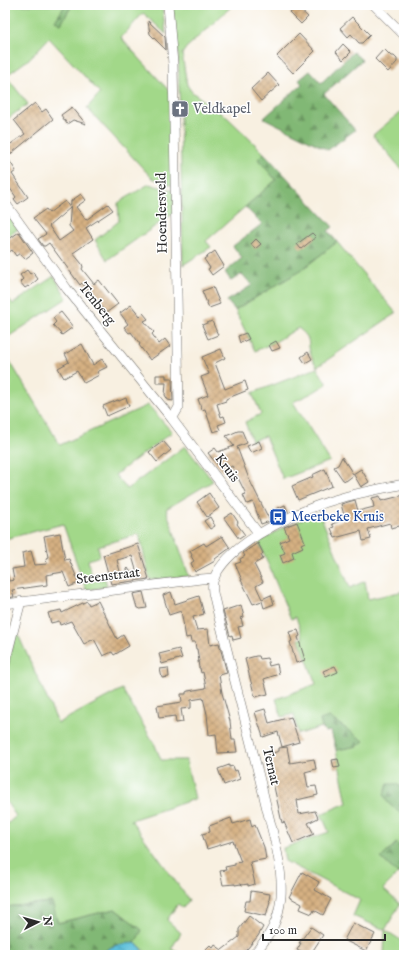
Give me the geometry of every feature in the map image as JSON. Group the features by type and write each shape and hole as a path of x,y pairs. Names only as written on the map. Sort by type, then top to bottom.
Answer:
{"street":[{"name":"Hoendersveld","path":"168,5 173,64 179,407 172,419"},
{"path":"374,5 404,35"},
{"name":"Tenberg","path":"5,203 67,289 172,419"},
{"name":"Kruis","path":"172,419 259,534"},
{"path":"214,578 223,564 241,547 259,534 285,520 344,497 404,484"},
{"name":"Steenstraat","path":"5,604 214,578"},
{"name":"Ternat","path":"214,578 212,590 254,756 277,853 280,875 281,895 273,929 253,955"},
{"path":"5,663 21,601"}],"green space":[{"path":"5,5 65,5 56,21 61,24 72,5 162,5 166,34 143,13 121,38 172,94 173,186 152,178 87,108 100,93 49,38 29,59 6,76 28,104 7,119 5,116"},
{"path":"65,5 72,5 61,24 55,21"},
{"path":"172,5 233,5 186,48 182,54 187,85 192,92 228,118 264,153 258,159 276,180 206,241 211,247 183,265 178,54"},
{"path":"353,52 362,60 324,94 355,130 328,150 264,118 302,84 299,80 310,71 321,83"},
{"path":"404,109 404,168 402,170 373,135"},
{"path":"264,153 333,227 328,231 337,242 300,271 235,310 227,301 252,285 242,274 231,281 225,272 242,258 233,246 262,224 245,207 276,180 258,159"},
{"path":"149,184 174,191 174,213 107,260 95,240 119,221 118,203"},
{"path":"5,211 18,229 5,239"},
{"path":"337,242 396,313 317,367 311,356 306,335 298,328 275,342 255,351 235,310 300,271"},
{"path":"54,276 67,298 5,339 5,294 13,304"},
{"path":"5,353 60,445 148,405 172,432 115,475 127,489 185,446 213,481 166,509 189,576 150,580 139,534 98,546 100,556 88,560 93,581 105,578 107,587 86,590 63,524 5,539"},
{"path":"317,368 327,384 293,402 330,461 283,479 265,436 252,441 245,422 261,414 252,393"},
{"path":"319,512 350,588 365,581 368,599 404,591 404,790 397,784 388,803 404,816 404,850 396,843 381,858 398,874 383,889 400,904 385,930 353,916 360,900 285,861 283,848 329,832 321,814 347,803 336,750 358,746 320,720 322,727 298,734 294,714 282,717 276,699 316,684 299,639 303,638 296,617 291,619 259,542 284,527"},
{"path":"16,630 58,723 122,689 155,745 161,760 186,760 195,799 131,820 189,900 183,908 178,904 167,920 181,933 171,949 178,951 176,955 147,955 142,948 135,943 142,930 115,909 57,923 51,902 5,907 5,826 16,816 5,800 5,680"},
{"path":"329,717 364,741 358,746 336,750 331,731 325,732 320,720"},
{"path":"388,784 397,784 404,790 404,816 388,803 384,794"},
{"path":"397,843 404,850 404,868 398,874 381,858"},
{"path":"52,902 58,923 115,909 142,930 135,943 121,944 112,947 105,951 102,955 5,955 5,907"},
{"path":"385,930 404,942 404,955 384,955"}],"water":[{"path":"135,943 142,948 142,955 102,955 105,951 112,947 121,944"}],"building":[{"path":"285,5 295,5 308,17 301,24 290,13 292,11"},
{"path":"352,17 370,35 362,43 359,43 351,34 348,37 340,28"},
{"path":"148,21 165,37 166,50 150,34"},
{"path":"299,34 315,51 293,73 277,56"},
{"path":"343,44 351,52 343,60 336,52"},
{"path":"384,49 391,56 394,56 397,59 397,62 388,72 375,59"},
{"path":"268,73 279,85 261,101 251,89"},
{"path":"35,103 42,112 46,109 53,119 7,157 16,171 12,174 28,197 18,204 14,199 16,197 5,181 5,148 25,134 14,120"},
{"path":"72,107 86,124 73,120 67,124 61,115"},
{"path":"81,194 86,200 76,207 86,220 108,204 113,210 86,228 93,239 73,253 82,264 82,269 94,284 99,280 118,304 106,313 82,283 80,285 49,243 43,246 38,239 46,234 33,218 46,209 49,213 65,201 70,208 49,226 59,241 73,231 69,226 71,201"},
{"path":"19,232 33,253 25,259 20,253 16,256 12,250 5,255 5,242"},
{"path":"312,233 316,237 301,249 297,244"},
{"path":"256,239 261,244 255,249 251,244"},
{"path":"215,251 224,266 212,275 208,269 210,268 204,259"},
{"path":"27,270 30,274 33,272 38,279 29,287 28,286 25,288 20,282 23,279 20,275"},
{"path":"213,287 220,304 209,308 202,291"},
{"path":"131,305 140,316 143,313 148,319 144,321 154,332 152,334 159,344 165,339 170,346 150,360 131,332 129,333 124,327 128,324 120,313"},
{"path":"61,312 73,327 62,335 53,325 56,322 53,318"},
{"path":"212,321 218,335 208,339 202,325"},
{"path":"246,333 249,339 240,343 238,336"},
{"path":"276,341 280,348 272,351 269,345"},
{"path":"82,344 93,365 102,359 107,367 97,372 99,375 84,383 77,371 64,378 58,368 69,362 65,354"},
{"path":"221,349 225,358 215,363 225,389 245,381 248,390 217,404 221,417 224,416 226,422 218,425 220,430 213,432 205,409 202,410 198,399 208,395 201,377 209,374 202,357"},
{"path":"308,352 312,359 305,363 301,357"},
{"path":"156,375 166,375 166,378 172,378 173,401 168,400 165,395 166,383 156,383"},
{"path":"126,398 129,406 107,416 103,406"},
{"path":"242,431 247,443 237,447 249,479 270,521 261,524 253,502 247,504 243,495 246,494 232,466 222,471 208,453 215,448 218,452 234,446 226,436"},
{"path":"163,441 171,450 157,462 149,452"},
{"path":"259,441 262,448 251,453 247,446"},
{"path":"342,457 353,474 361,469 369,482 361,487 354,475 346,481 343,480 334,467 338,465"},
{"path":"325,469 332,486 298,500 292,486 313,477 312,475"},
{"path":"209,493 219,508 207,517 197,502"},
{"path":"404,495 404,525 391,528 390,523 368,529 371,539 363,541 361,531 335,538 331,528 334,527 332,524 345,519 341,504 355,500 358,511 374,507 372,498 380,496 381,501"},
{"path":"285,505 288,512 280,516 276,509"},
{"path":"232,513 238,522 237,524 245,535 239,539 224,518"},
{"path":"210,517 215,526 210,529 204,521"},
{"path":"297,522 305,542 301,544 303,547 292,552 294,558 283,563 280,555 285,553 280,542 289,538 284,527"},
{"path":"60,533 65,560 69,559 79,583 69,587 63,572 46,575 47,585 12,590 14,597 5,598 5,573 7,572 9,581 14,580 12,569 24,567 22,553 31,551 35,565 47,564 46,558 48,557 44,536"},
{"path":"222,536 230,548 215,559 215,561 195,572 191,563 194,561 190,551 204,543 206,546"},
{"path":"258,543 263,553 261,555 263,559 254,564 263,582 256,586 262,599 271,595 274,604 264,608 262,601 253,604 235,564 241,562 240,559 245,556 243,553"},
{"path":"138,544 149,579 111,584 103,555","holes":["132,556 137,573 132,574 128,568 128,575 121,575 117,560"]},
{"path":"143,592 147,608 140,609 137,608 133,594"},
{"path":"171,592 175,604 199,596 204,614 193,617 197,630 208,629 210,645 219,643 227,673 219,675 222,693 230,721 232,740 235,740 237,752 218,753 216,734 209,735 207,714 203,698 191,700 191,708 181,709 183,722 176,723 175,716 159,718 157,706 182,702 181,694 186,694 188,691 206,688 203,672 201,673 199,668 195,642 191,642 190,637 186,638 181,611 169,615 163,595"},
{"path":"87,601 89,605 98,601 117,639 123,635 129,646 114,655 112,652 103,656 94,639 84,644 71,621 60,625 59,621 51,623 48,613 61,610 62,613"},
{"path":"241,605 244,617 241,618 243,626 238,627 241,638 233,640 232,635 230,636 223,611"},
{"path":"298,630 300,636 298,637 305,660 296,663 290,642 292,641 289,632"},
{"path":"179,649 182,658 162,664 159,654"},
{"path":"259,656 260,659 267,658 269,666 277,664 279,674 264,679 268,694 255,697 245,659"},
{"path":"335,666 338,672 326,677 323,671"},
{"path":"168,668 169,677 162,678 160,669"},
{"path":"265,709 269,723 291,717 299,742 282,747 278,732 263,737 255,712"},
{"path":"287,747 290,763 314,759 316,769 305,772 308,787 316,786 318,795 297,800 299,814 315,811 318,818 308,823 314,834 293,843 284,822 282,823 267,755 279,751 279,748"},
{"path":"338,759 340,767 334,768 332,760"},
{"path":"229,765 229,767 233,766 235,771 237,770 240,779 224,785 218,769"},
{"path":"231,818 233,824 250,819 252,827 255,825 264,847 266,859 250,862 255,884 248,886 248,884 223,885 220,871 226,870 225,867 241,862 233,841 207,849 202,834 210,832 209,826"},
{"path":"302,872 319,882 315,890 331,899 323,915 314,910 312,914 300,909 302,904 289,897"},
{"path":"251,891 270,894 270,901 266,916 244,911 246,901 250,901"},
{"path":"249,916 263,927 258,936 242,955 210,955 205,950 210,945 213,948 215,945 222,950 239,937 239,929"},
{"path":"353,923 375,934 366,951 344,940"},
{"path":"311,927 323,935 310,955 306,955 297,950 301,943 299,943"}],"place":[{"name":"Veldkapel","path":"180,109"},
{"name":"Meerbeke Kruis","path":"278,517"}]}
